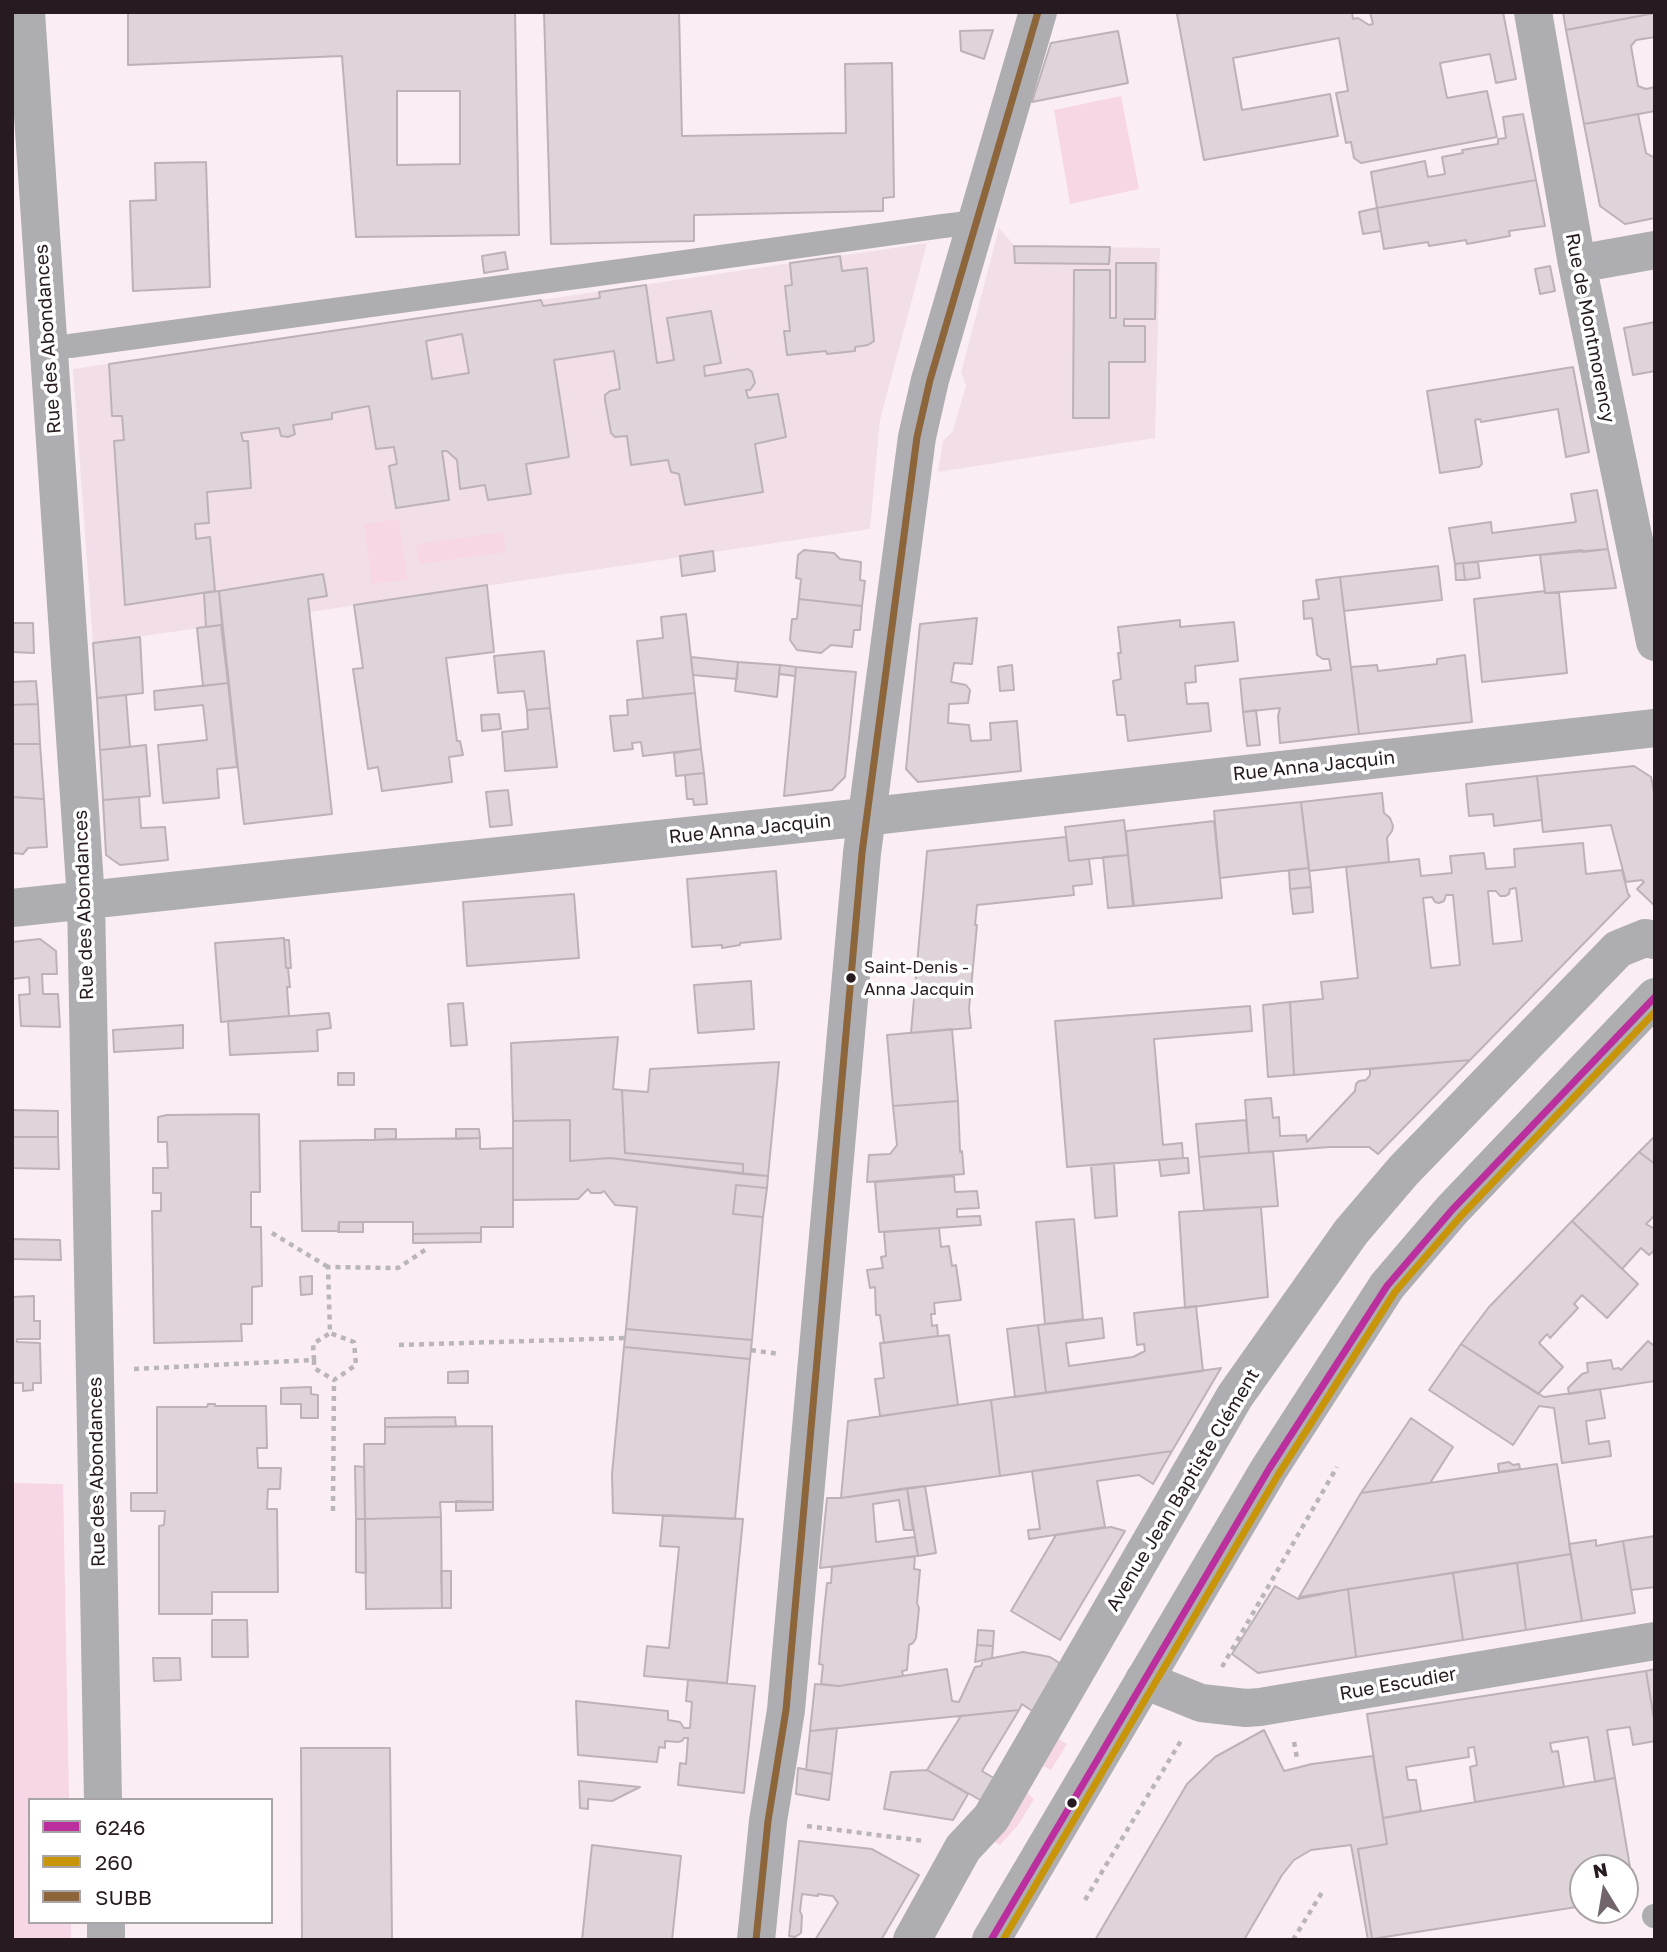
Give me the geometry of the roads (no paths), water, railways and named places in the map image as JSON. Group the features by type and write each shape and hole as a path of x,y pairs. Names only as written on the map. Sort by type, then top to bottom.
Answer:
{"main road":[{"path":"990,1940 1269,1469 1387,1286 1452,1210 1655,997"}],"street":[{"name":"Rue des Abondances","path":"26,12 86,900 103,1798"},
{"path":"756,1940 768,1821 786,1710 867,816 917,437 930,380 1038,12"},
{"name":"Rue de Montmorency","path":"1533,12 1577,264 1655,642"},
{"path":"1577,264 1655,250"},
{"name":"Rue Anna Jacquin","path":"12,908 1655,729"},
{"name":"Avenue Jean Baptiste Clément","path":"912,1940 962,1848 991,1818 1235,1396 1351,1232 1405,1170 1618,949 1645,938 1655,940"},
{"name":"Rue Escudier","path":"1144,1681 1201,1703 1260,1707 1655,1641"}],"lane":[{"path":"48,347 977,222"}],"place":[{"name":"Saint-Denis - Anna Jacquin","path":"851,978"}]}
